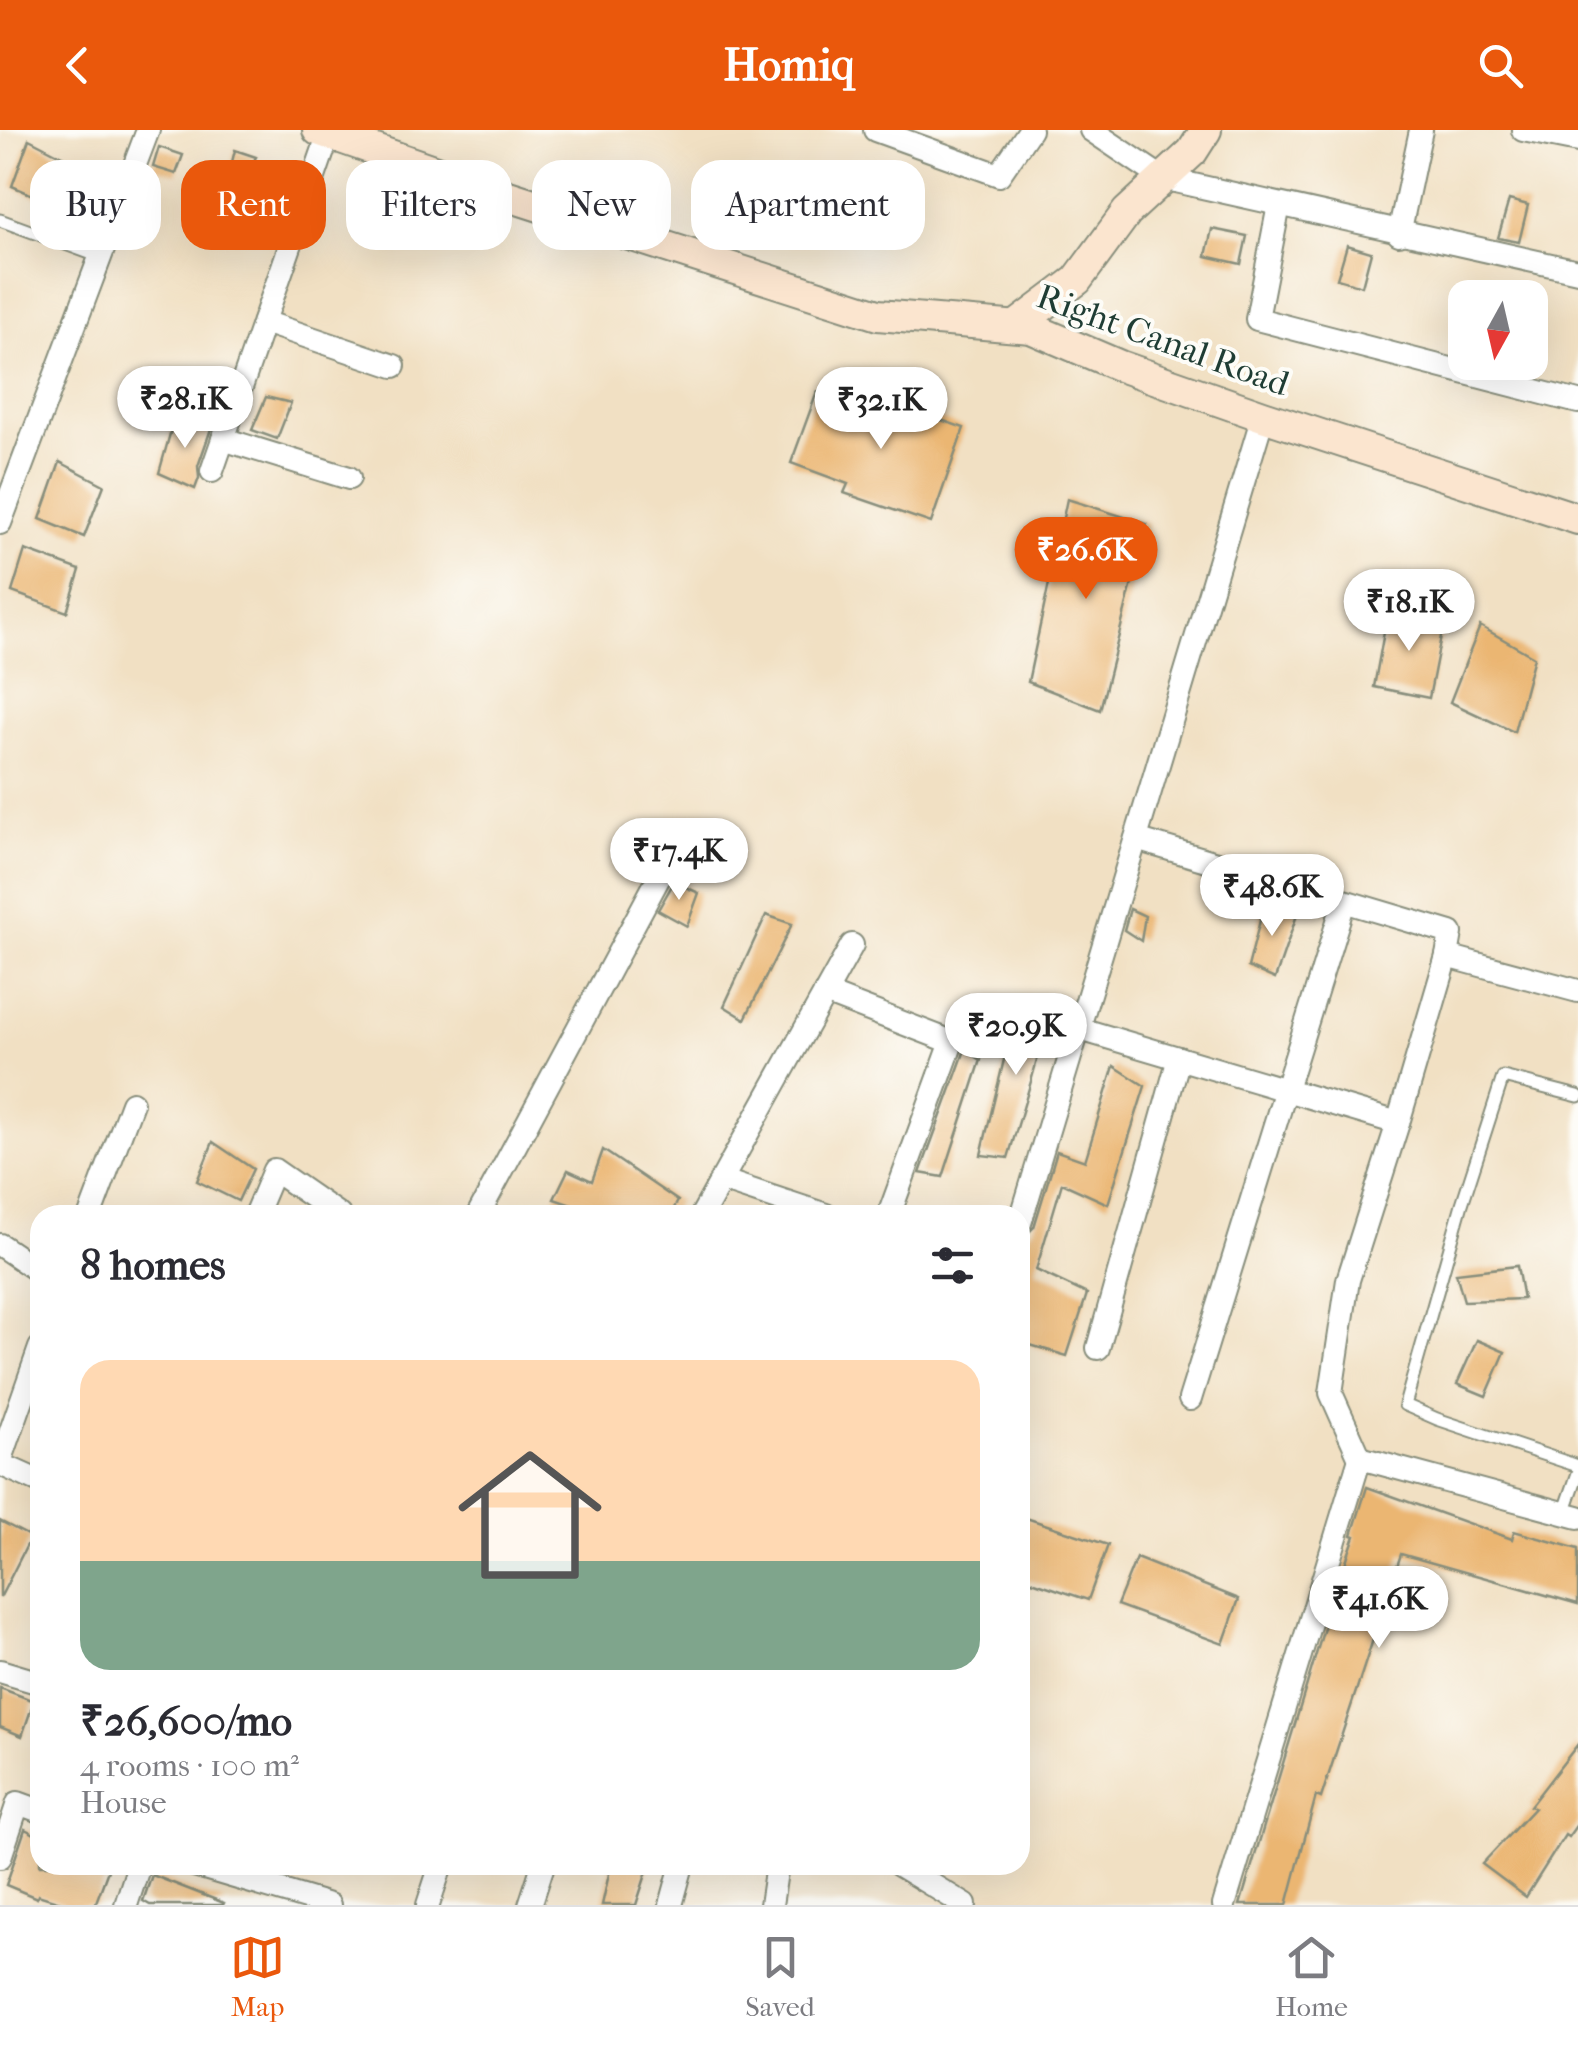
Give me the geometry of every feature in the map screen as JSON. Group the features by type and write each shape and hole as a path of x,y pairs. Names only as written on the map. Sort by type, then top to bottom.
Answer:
{"street":[{"path":"0,523 6,486 148,130"},
{"path":"875,130 999,176 1030,130"},
{"path":"1091,130 1162,178 1578,271"},
{"path":"1016,326 1077,280 1127,212 1192,152 1206,130"},
{"path":"1400,234 1421,130"},
{"path":"1523,130 1578,141"},
{"path":"212,471 264,322 323,132"},
{"name":"Right Canal Road","path":"323,132 878,316 1032,328 1120,366 1262,416 1578,519"},
{"path":"1279,205 1257,318 1578,402"},
{"path":"264,322 394,366"},
{"path":"1026,1205 1262,416"},
{"path":"223,440 349,478"},
{"path":"483,1205 680,838"},
{"path":"1136,839 1451,934 1448,956 1348,1280 1330,1393 1360,1458 1224,1905"},
{"path":"1190,1399 1344,902"},
{"path":"708,1205 852,945"},
{"path":"1448,956 1578,991"},
{"path":"825,993 952,1042 894,1205"},
{"path":"1080,1029 1398,1123"},
{"path":"1098,1348 1180,1058"},
{"path":"94,1205 132,1103"},
{"path":"259,1205 274,1170 325,1205"},
{"path":"722,1180 769,1205"},
{"path":"0,1245 30,1265"},
{"path":"30,1377 0,1463 30,1477"},
{"path":"1360,1458 1571,1515"},
{"path":"0,1671 30,1681"},
{"path":"0,1856 18,1803 30,1807"},
{"path":"126,1905 136,1875"},
{"path":"270,1875 329,1905"},
{"path":"428,1905 438,1875"},
{"path":"530,1905 540,1875"},
{"path":"670,1905 679,1875"},
{"path":"771,1905 776,1875"},
{"path":"916,1875 965,1905"}],"lane":[{"path":"0,220 98,256"},
{"path":"1571,1515 1578,1469 1405,1405 1502,1077 1578,1096"}],"building":[{"path":"29,139 70,160 30,160 30,194 12,186"},
{"path":"159,147 183,155 176,174 161,169 161,160 155,160"},
{"path":"235,150 256,157 254,160 232,160"},
{"path":"1509,200 1528,205 1519,242 1498,238"},
{"path":"1212,229 1247,236 1241,264 1206,256"},
{"path":"1347,245 1371,252 1362,286 1337,279"},
{"path":"817,392 871,412 878,394 964,428 931,523 844,493 848,484 791,463"},
{"path":"266,397 291,403 277,439 252,430"},
{"path":"175,416 212,426 198,466 195,489 159,473"},
{"path":"60,462 104,485 84,537 40,519"},
{"path":"1067,499 1147,524 1100,710 1028,682"},
{"path":"25,550 80,570 67,612 12,592"},
{"path":"1388,610 1444,621 1429,698 1374,687"},
{"path":"1480,626 1534,657 1514,732 1450,702"},
{"path":"674,882 699,893 687,926 658,910"},
{"path":"1265,901 1298,912 1275,979 1248,967"},
{"path":"1130,909 1145,916 1141,941 1124,930"},
{"path":"766,915 792,924 745,1019 724,1006"},
{"path":"1026,999 1052,1007 1032,1078 1008,1158 981,1155 1009,1039"},
{"path":"965,1050 981,1060 943,1177 920,1173"},
{"path":"1114,1066 1145,1086 1108,1204 1062,1183 1036,1270 1087,1294 1067,1356 1030,1345 1030,1231 1057,1151 1085,1161"},
{"path":"213,1142 253,1169 238,1201 197,1181"},
{"path":"603,1150 678,1201 676,1205 572,1205 554,1199 568,1170 592,1181"},
{"path":"1517,1266 1523,1299 1464,1301 1456,1273"},
{"path":"1477,1340 1505,1352 1486,1396 1457,1384"},
{"path":"1367,1487 1512,1539 1514,1531 1578,1549 1578,1604 1401,1554 1321,1798 1316,1796 1287,1905 1240,1905 1355,1536 1352,1535"},
{"path":"1030,1519 1108,1545 1088,1600 1030,1580"},
{"path":"0,1521 30,1539 0,1598"},
{"path":"1136,1558 1239,1599 1223,1644 1117,1605"},
{"path":"0,1688 30,1699 22,1736 0,1727"},
{"path":"1578,1744 1578,1823 1568,1837 1565,1835 1526,1897 1482,1864 1534,1808 1530,1806"},
{"path":"25,1829 30,1832 30,1875 106,1875 95,1905 70,1905 38,1895 37,1898 6,1885"},
{"path":"152,1875 224,1903 150,1905 143,1901"},
{"path":"609,1875 646,1875 636,1905 602,1905"}]}
